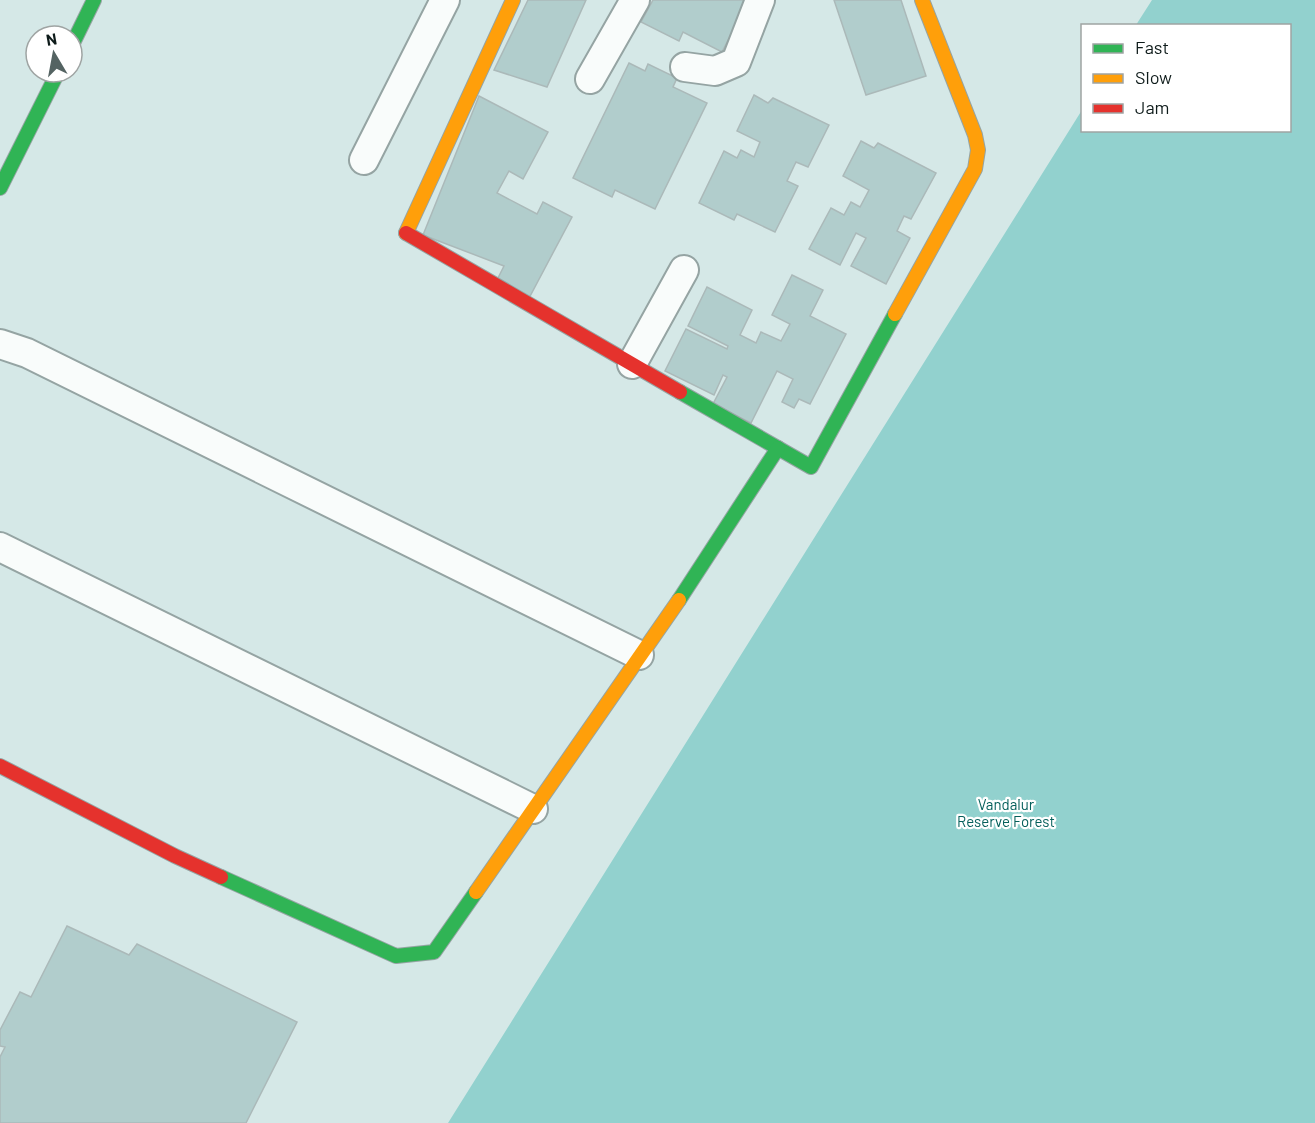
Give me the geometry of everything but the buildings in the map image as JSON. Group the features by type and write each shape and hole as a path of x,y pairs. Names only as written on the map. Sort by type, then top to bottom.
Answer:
{"main road":[{"path":"82,24 94,0"},
{"path":"513,0 406,234 811,467 975,169 978,150 975,135 922,0"},
{"path":"0,188 52,84"},
{"path":"0,766 175,856 396,956 434,952 696,574 778,448"}],"street":[{"path":"364,160 446,0"},
{"path":"590,79 635,0"},
{"path":"685,67 715,70 736,62 760,0"},
{"path":"633,364 684,270"},
{"path":"0,344 27,353 639,656"},
{"path":"0,548 533,809"}],"green space":[{"name":"Vandalur Reserve Forest","path":"1152,0 1315,0 1315,1123 448,1123 1081,112 1081,132 1291,132 1291,24 1137,24"}],"traffic: fast":[{"path":"82,24 94,0"},
{"path":"0,188 52,84"},
{"path":"680,392 811,467 895,314"},
{"path":"679,600 778,448"},
{"path":"221,877 396,956 434,952 476,892"}],"traffic: slow":[{"path":"406,233 513,0"},
{"path":"895,314 975,169 978,150 975,135 922,0"},
{"path":"476,892 679,600"}],"traffic: jam":[{"path":"406,233 680,392"},
{"path":"0,766 175,856 221,877"}]}
